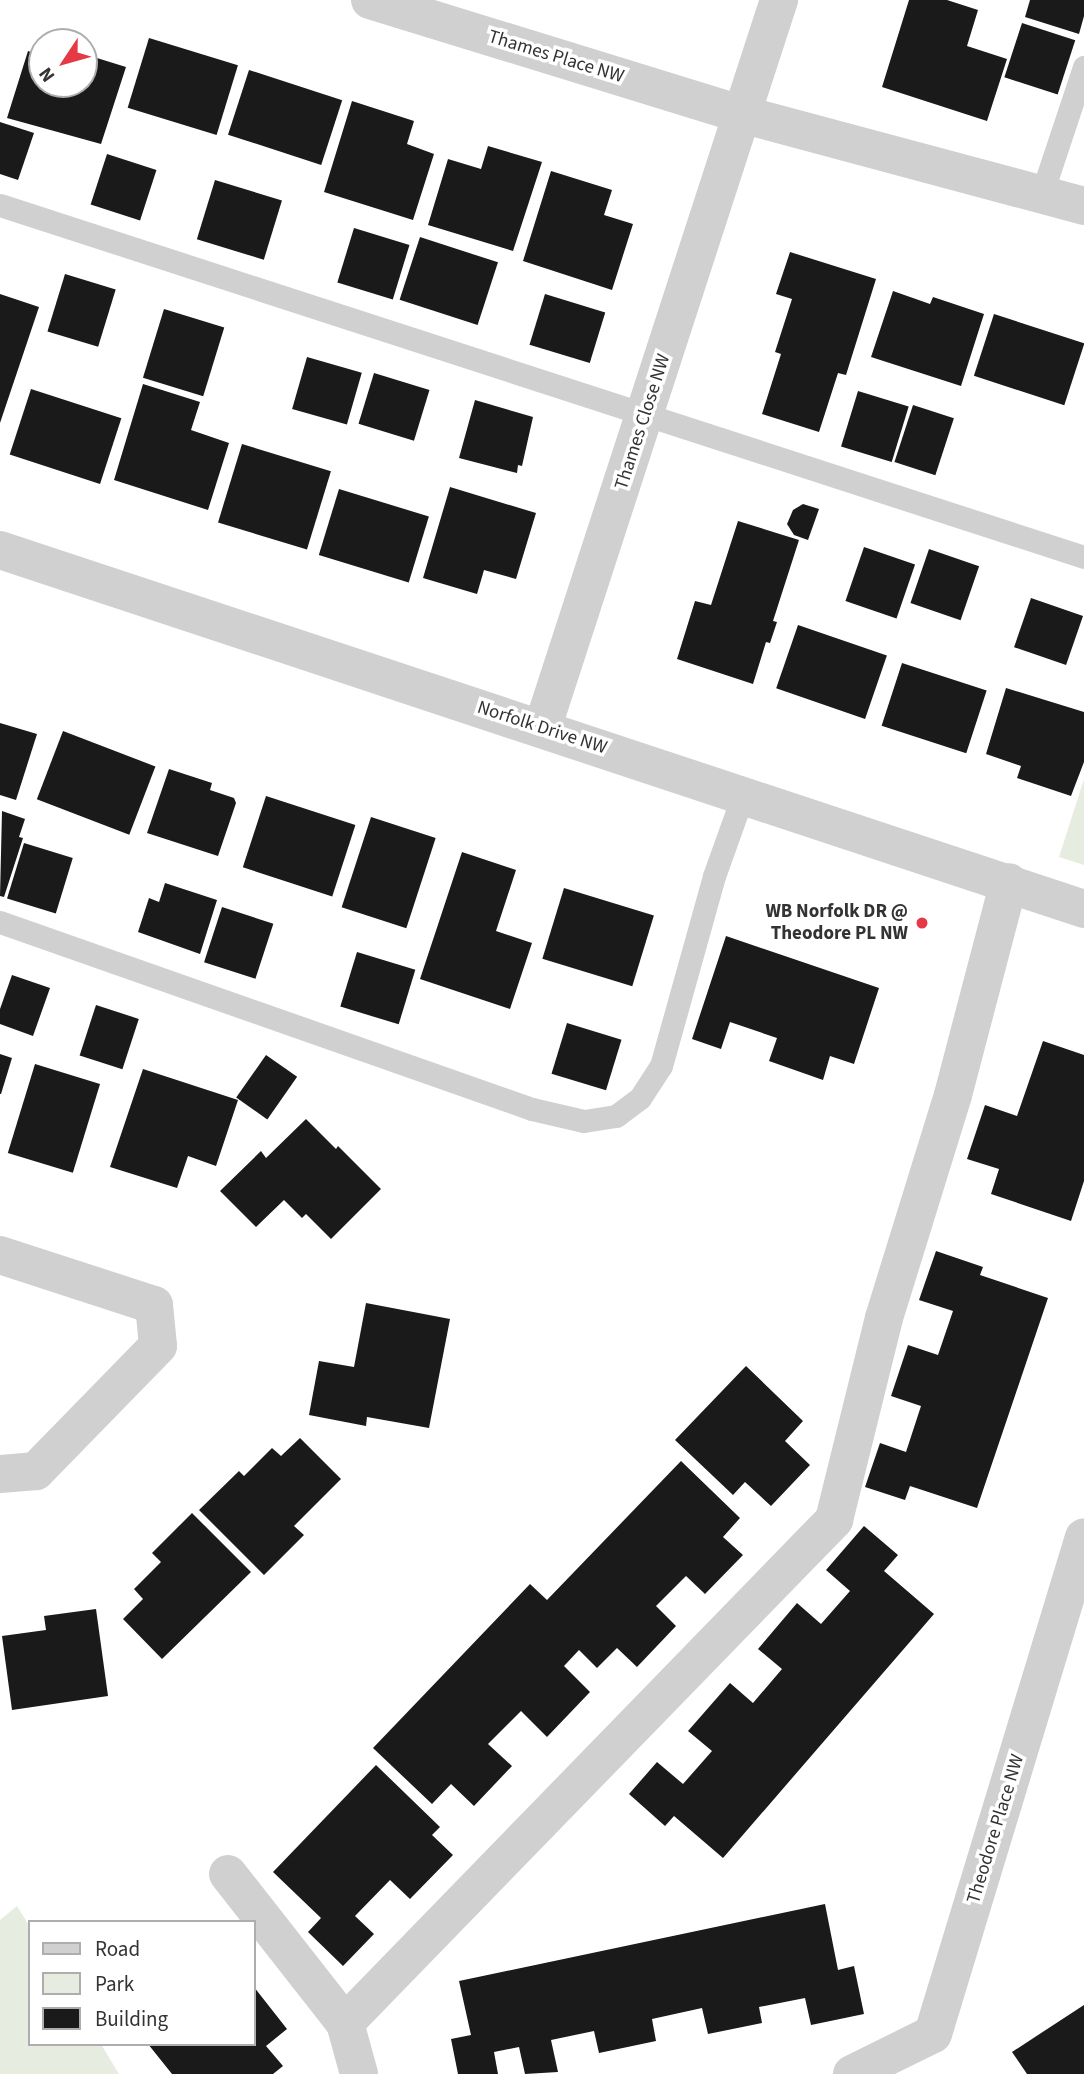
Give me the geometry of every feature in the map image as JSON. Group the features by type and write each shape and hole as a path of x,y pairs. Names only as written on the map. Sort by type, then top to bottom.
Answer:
{"street":[{"name":"Thames Place NW","path":"370,0 741,114"},
{"name":"Thames Close NW","path":"542,729 779,0"},
{"path":"741,114 1084,206"},
{"name":"Norfolk Drive NW","path":"0,550 1084,909"},
{"path":"345,2023 834,1520 884,1318 953,1095 1009,882"},
{"path":"0,1255 154,1305 158,1346 36,1471 0,1474"},
{"name":"Theodore Place NW","path":"852,2074 933,2034 1084,1537"},
{"path":"229,1874 345,2023 359,2074"}],"lane":[{"path":"1042,193 1084,67"},
{"path":"0,205 1084,556"},
{"path":"0,922 532,1109 584,1121 616,1116 640,1098 661,1066 714,876 743,795"}],"green space":[{"path":"1084,779 1084,865 1059,857"},
{"path":"17,1906 28,1924 28,2046 102,2046 119,2074 0,2074 0,1920"}],"building":[{"path":"909,0 947,0 978,10 967,46 1007,59 987,121 882,87"},
{"path":"1030,0 1084,0 1084,16 1079,34 1025,17"},
{"path":"1022,23 1075,40 1058,95 1004,77"},
{"path":"149,38 238,65 217,135 128,108"},
{"path":"28,51 28,98 98,98 98,58 126,67 101,144 7,118"},
{"path":"249,70 342,100 321,165 228,135"},
{"path":"352,101 414,121 407,144 434,154 413,220 324,192"},
{"path":"0,122 34,133 18,180 0,174"},
{"path":"488,146 542,162 513,251 428,225 448,159 481,169"},
{"path":"107,154 156,170 140,220 91,204"},
{"path":"551,171 612,190 604,215 633,224 612,290 523,261"},
{"path":"215,180 282,200 264,260 197,239"},
{"path":"354,228 409,245 393,299 337,283"},
{"path":"420,237 498,262 478,325 400,300"},
{"path":"790,252 876,279 846,375 838,373 819,432 762,414 781,354 775,352 792,299 776,294"},
{"path":"65,274 116,289 98,347 47,331"},
{"path":"893,291 930,304 933,297 984,314 961,386 871,357"},
{"path":"0,294 39,307 0,423"},
{"path":"545,294 605,312 590,363 530,345"},
{"path":"164,309 224,327 203,396 143,378"},
{"path":"994,314 1084,343 1064,405 974,376"},
{"path":"307,357 362,373 347,425 292,409"},
{"path":"374,373 429,390 414,441 359,424"},
{"path":"143,384 200,402 191,430 229,443 208,510 114,480"},
{"path":"31,389 121,418 100,484 10,455"},
{"path":"858,391 909,406 892,462 841,446"},
{"path":"475,400 533,417 522,466 518,465 517,473 459,458"},
{"path":"913,405 954,418 935,475 894,462"},
{"path":"242,444 331,471 307,550 218,522"},
{"path":"450,487 536,513 516,579 484,570 477,594 423,578"},
{"path":"339,489 429,516 409,582 319,555"},
{"path":"803,504 819,509 808,540 794,535 787,524 793,510"},
{"path":"738,521 799,540 773,621 777,622 770,643 766,642 753,684 677,659 695,601 711,605"},
{"path":"864,547 915,565 897,618 845,601"},
{"path":"929,549 979,566 961,620 910,603"},
{"path":"1031,598 1083,616 1066,665 1014,647"},
{"path":"798,625 887,656 865,719 776,688"},
{"path":"902,663 987,691 966,753 882,726"},
{"path":"1006,688 1084,712 1084,762 1071,796 1017,778 1021,766 986,754"},
{"path":"0,723 37,734 16,800 0,795"},
{"path":"63,731 155,766 129,835 37,799"},
{"path":"169,769 212,783 210,790 234,798 236,803 218,856 147,833"},
{"path":"266,796 355,825 332,896 243,867"},
{"path":"2,811 25,819 19,837 23,838 4,897 0,896"},
{"path":"371,817 436,838 406,928 342,907"},
{"path":"24,843 73,858 56,913 7,898"},
{"path":"462,852 516,870 496,931 532,943 510,1009 420,979"},
{"path":"165,883 217,900 200,954 138,932 149,898 159,902"},
{"path":"564,888 654,915 632,986 542,959"},
{"path":"222,907 273,924 255,979 204,962"},
{"path":"726,936 879,988 854,1064 830,1056 823,1080 769,1061 777,1038 730,1022 721,1049 692,1039"},
{"path":"357,952 415,970 399,1024 340,1007"},
{"path":"12,975 50,988 33,1036 0,1024 0,1009"},
{"path":"96,1005 139,1019 122,1069 80,1055"},
{"path":"567,1023 622,1040 606,1090 552,1074"},
{"path":"1043,1041 1084,1055 1084,1181 1071,1221 991,1194 999,1169 967,1159 985,1105 1017,1116"},
{"path":"0,1054 12,1058 1,1094 0,1094"},
{"path":"266,1055 297,1077 267,1119 236,1098"},
{"path":"35,1064 100,1084 73,1173 8,1153"},
{"path":"143,1069 238,1100 216,1166 188,1156 177,1188 110,1167"},
{"path":"306,1119 381,1189 331,1239 306,1214 302,1218 284,1200 256,1227 220,1191 261,1151 266,1158"},
{"path":"936,1251 983,1267 980,1275 1048,1298 977,1508 910,1486 905,1500 865,1487 880,1443 906,1452 921,1406 891,1396 908,1345 938,1355 953,1311 919,1300"},
{"path":"366,1303 450,1319 429,1428 367,1417 366,1426 309,1415 319,1361 354,1367"},
{"path":"746,1366 803,1421 785,1441 810,1465 771,1506 745,1482 733,1495 675,1440"},
{"path":"300,1438 341,1479 294,1526 304,1535 264,1575 199,1510 239,1471 244,1476 272,1448 281,1456"},
{"path":"681,1461 740,1518 723,1537 743,1555 705,1594 686,1576 656,1606 676,1626 637,1667 617,1648 597,1668 579,1650 564,1666 590,1692 547,1737 521,1711 488,1744 512,1766 474,1806 451,1784 432,1804 373,1748 530,1584 547,1600"},
{"path":"192,1513 251,1572 162,1659 123,1619 143,1599 134,1589 161,1562 152,1553"},
{"path":"864,1526 898,1555 884,1571 934,1614 723,1858 674,1816 665,1826 629,1794 657,1762 683,1784 712,1751 688,1731 730,1683 753,1703 782,1669 758,1649 797,1603 821,1624 850,1591 826,1570"},
{"path":"96,1609 108,1696 12,1710 2,1636 46,1630 44,1616"},
{"path":"376,1765 440,1827 432,1835 453,1855 410,1899 390,1880 355,1916 374,1934 343,1966 308,1932 321,1918 273,1872"},
{"path":"825,1904 838,1970 854,1966 864,2014 811,2025 805,1998 759,2007 762,2023 708,2034 702,2008 652,2019 656,2041 599,2053 594,2031 551,2040 558,2072 525,2074 519,2047 494,2052 498,2074 458,2074 451,2039 471,2035 459,1981"},
{"path":"256,1990 287,2029 266,2046 283,2066 273,2074 172,2074 150,2046 256,2046"},
{"path":"1084,2005 1084,2074 1027,2074 1012,2052"}],"place":[{"name":"WB Norfolk DR @ Theodore PL NW","path":"922,923"}]}
